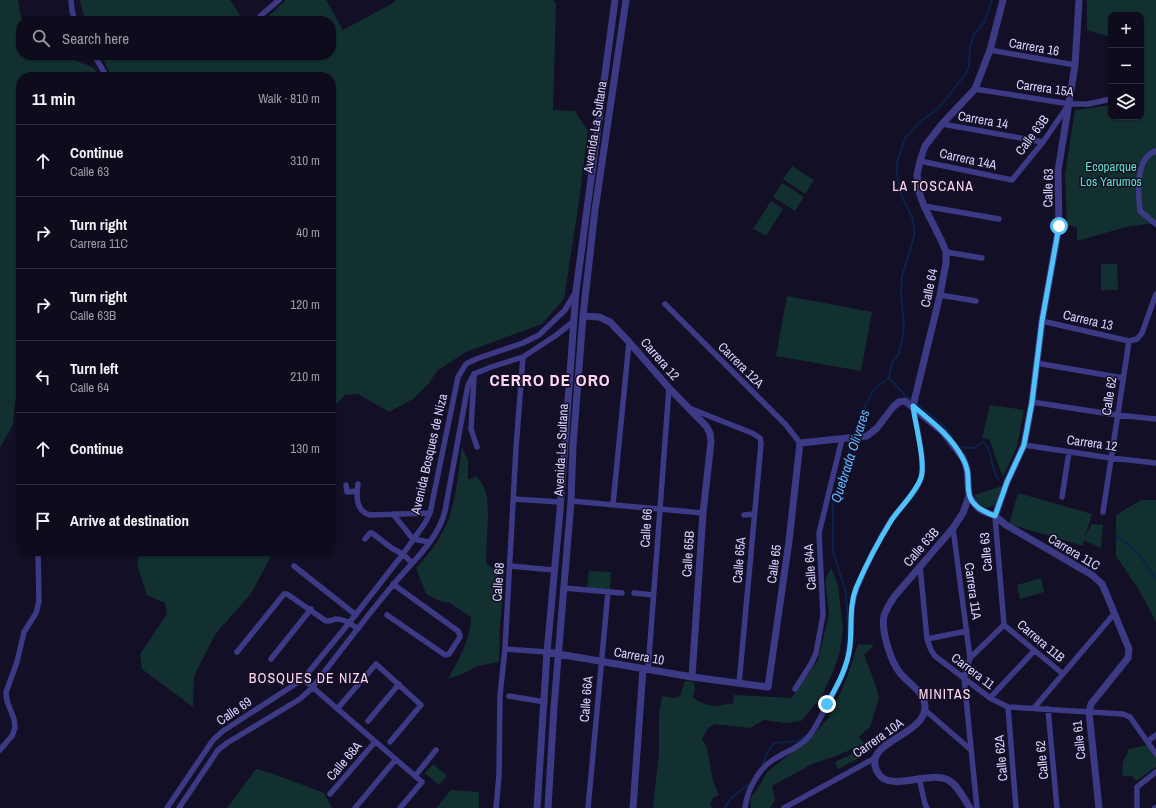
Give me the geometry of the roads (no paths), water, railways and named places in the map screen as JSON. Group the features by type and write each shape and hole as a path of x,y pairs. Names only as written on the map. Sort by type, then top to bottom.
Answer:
{"street":[{"path":"71,0 74,16"},
{"path":"260,16 279,0"},
{"name":"Avenida La Sultana","path":"537,808 545,702 547,652 576,291 615,0"},
{"name":"Avenida La Sultana","path":"548,808 573,439 583,316 595,210 626,0"},
{"name":"Calle 64","path":"744,808 746,798 765,766 772,760 801,744 811,734 842,678 850,647 852,599 863,572 891,520 921,478 922,464 913,406 940,295 946,262 946,252 924,206 919,192 917,175 925,146 942,124 975,89 990,50 1003,0"},
{"name":"Calle 63","path":"1004,625 995,516 1007,482 1024,445 1032,402 1042,321 1059,226 1058,171 1070,104 1075,65 1079,0"},
{"name":"Carrera 16","path":"990,50 1075,65"},
{"path":"97,60 104,72"},
{"name":"Carrera 15A","path":"975,89 1070,104 1088,104 1108,100"},
{"name":"Calle 63B","path":"1012,180 1043,142 1070,104"},
{"name":"Carrera 14","path":"942,124 1043,142"},
{"path":"1156,151 1152,152 1143,160 1140,168 1139,204 1140,211 1156,224"},
{"name":"Carrera 14A","path":"920,161 1012,180"},
{"path":"924,206 999,219"},
{"path":"946,252 982,258"},
{"path":"579,272 588,273"},
{"name":"Avenida Bosques de Niza","path":"403,554 430,513 458,377 466,364 476,359 523,344 539,335 565,310 576,291"},
{"path":"1129,341 1136,339 1142,334 1156,294"},
{"path":"940,295 976,301"},
{"name":"Carrera 12A","path":"665,304 786,425 800,443"},
{"path":"477,447 471,429 474,374 523,357 583,316"},
{"name":"Carrera 12","path":"583,316 599,317 610,322 669,388 706,426 710,433"},
{"name":"Carrera 13","path":"1042,321 1129,341"},
{"name":"Calle 62","path":"1103,512 1129,341"},
{"path":"613,504 629,342"},
{"name":"Calle 68","path":"496,808 499,775 500,695 505,649 516,448 523,357"},
{"path":"1036,364 1123,378"},
{"name":"Avenida Bosques de Niza","path":"412,563 436,533 443,521 468,385 474,374"},
{"name":"Calle 66","path":"633,808 653,595 669,388"},
{"path":"800,443 845,438 860,438 867,436 872,433 893,407 899,402 905,401 913,406"},
{"path":"1032,402 1117,415 1156,419"},
{"name":"Calle 63B","path":"913,406 943,432 963,458 967,469 969,496 963,513 953,528 894,597 884,616 886,643 893,661 900,673 923,697 925,710"},
{"name":"Calle 65A","path":"688,407 752,433 760,438 761,444 739,684"},
{"name":"Calle 65B","path":"692,677 703,513 711,442 710,433"},
{"name":"Calle 64A","path":"795,689 811,664 816,653 823,615 818,533 845,438"},
{"name":"Calle 65","path":"768,687 789,541 800,443"},
{"name":"Carrera 12","path":"1024,445 1156,463"},
{"path":"1062,497 1069,452"},
{"path":"358,484 357,491 359,508 364,513 370,515 430,513"},
{"path":"346,485 347,492 357,491"},
{"name":"Carrera 11C","path":"969,496 978,508 995,516 1006,525 1092,575 1102,584 1129,650 1128,658"},
{"path":"514,499 560,502"},
{"path":"570,501 703,513"},
{"path":"393,514 414,539 429,542"},
{"path":"744,514 754,514"},
{"name":"Carrera 11A","path":"953,528 970,658"},
{"path":"365,539 372,533 393,549 403,554 412,563"},
{"name":"Calle 69","path":"167,808 214,740 223,731 303,679 347,622 356,615 403,554"},
{"path":"0,750 12,736 15,728 14,719 6,701 6,692 17,662 24,632 36,613 39,601 38,556"},
{"name":"Calle 69","path":"179,808 218,750 227,742 300,699 312,688 393,584 412,563"},
{"path":"294,566 356,615"},
{"path":"510,566 554,570"},
{"name":"Carrera 11","path":"920,566 928,639 931,650 935,656 990,698 1008,707 1123,714 1130,717 1156,754"},
{"path":"387,615 445,655 449,654 460,637 458,631 393,584"},
{"path":"564,588 622,593"},
{"name":"Calle 66A","path":"588,808 608,592"},
{"path":"634,593 653,595"},
{"path":"238,652 284,594 289,595 311,609 326,621 336,619 347,622 358,629"},
{"path":"271,659 311,609"},
{"path":"1034,708 1114,614"},
{"path":"977,808 964,678 970,658 1004,625"},
{"name":"Carrera 11B","path":"1004,625 1063,674"},
{"path":"928,639 967,632"},
{"name":"Carrera 10","path":"505,649 547,652 645,670 768,687"},
{"path":"990,698 1034,651"},
{"name":"Calle 61","path":"1099,808 1089,712 1092,704 1128,658"},
{"path":"338,709 376,664 422,705 390,742"},
{"path":"303,679 422,782 400,808"},
{"path":"368,721 399,684"},
{"path":"509,696 545,702"},
{"name":"Calle 62A","path":"1008,707 1016,808"},
{"name":"Calle 62","path":"1048,709 1057,808"},
{"path":"925,710 971,750"},
{"name":"Carrera 10A","path":"784,808 875,758 880,749 914,728 921,720 925,710"},
{"path":"1148,741 1156,735"},
{"name":"Calle 68A","path":"330,794 375,742"},
{"path":"415,776 436,750"},
{"path":"875,758 875,766 879,775 887,780 896,782 919,778 938,777 948,780 956,786 970,808"},
{"path":"355,808 396,759"},
{"path":"1137,808 1137,787 1156,772"},
{"path":"919,778 925,804 928,808"}],"waterway":[{"name":"Quebrada Olivares","path":"846,654 848,630 847,606 845,589 833,551 833,505 838,483 861,414 874,389 889,378 892,363 899,353 901,345 904,327 901,292 902,276 912,244 914,226 912,217 902,197 897,176 897,163 905,138 921,121 942,104 965,75 969,66 970,47 974,34 984,23 992,0"},
{"path":"889,378 906,396 912,400"},
{"path":"916,403 944,426 958,446 974,448 983,442 988,447 995,474 999,480"},
{"path":"1117,536 1137,552 1156,579"},
{"name":"Quebrada Olivares","path":"762,766 768,751 774,743 798,741 809,733"},
{"name":"Quebrada Olivares","path":"726,808 725,807 732,797 751,783"}],"district":[{"name":"LA TOSCANA","path":"933,186"},
{"name":"CERRO DE ORO","path":"550,379"},
{"name":"BOSQUES DE NIZA","path":"309,678"},
{"name":"MINITAS","path":"945,694"}],"park label":[{"name":"Ecoparque Los Yarumos","path":"1111,174"}]}
